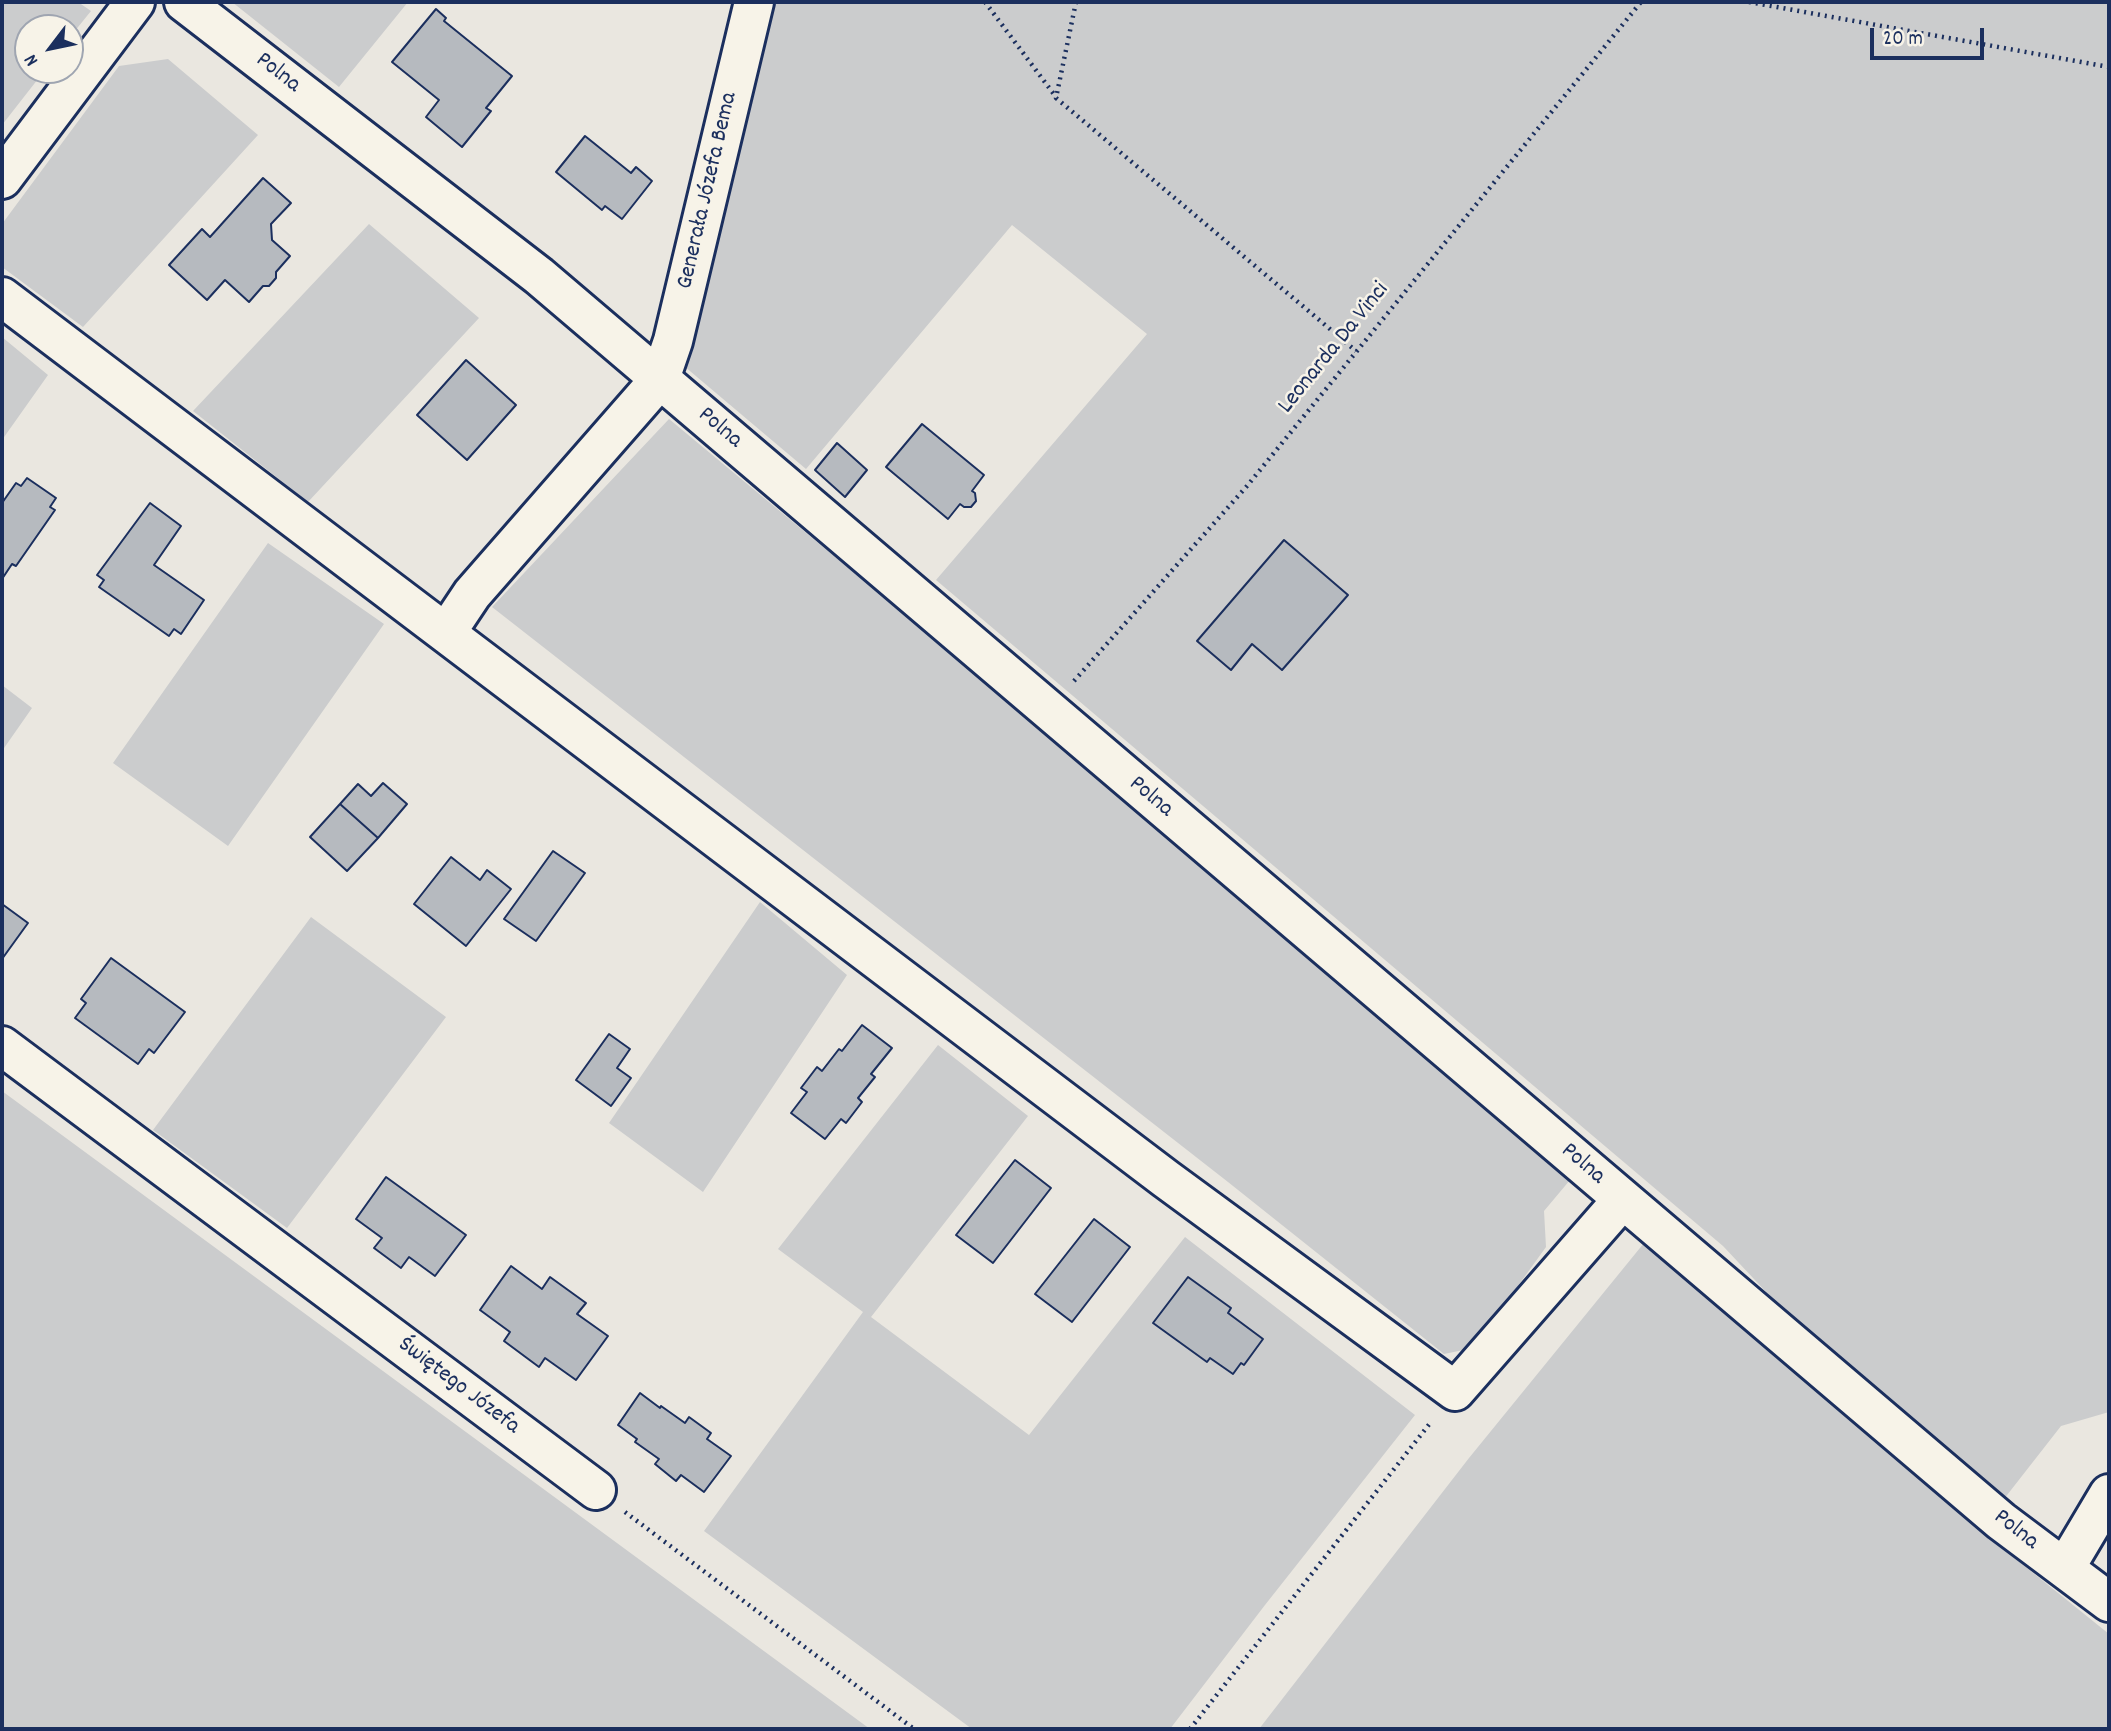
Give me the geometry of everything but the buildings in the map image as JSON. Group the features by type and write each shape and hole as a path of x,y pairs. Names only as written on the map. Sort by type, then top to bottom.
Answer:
{"street":[{"path":"2,178 135,2"},
{"name":"Polna","path":"184,2 539,276 2001,1521 2109,1602"},
{"name":"Generała Józefa Bema","path":"660,379 673,341 754,2"},
{"path":"2,296 1166,1179 1455,1391 1623,1199"},
{"path":"446,633 472,594 660,379"},
{"name":"Świętego Józefa","path":"2,1046 596,1490"},
{"path":"2064,1568 2109,1494"}],"path":[{"path":"985,2 1056,98 1356,351"},
{"path":"1056,98 1076,2"},
{"name":"Leonarda Da Vinci","path":"1048,710 1247,486 1641,2"},
{"path":"1749,2 2109,67"},
{"path":"1190,1729 1455,1391"},
{"path":"596,1490 914,1729"}],"shaded area":[{"path":"2,2 78,2 91,11 84,20 84,14 14,14 14,84 34,84 2,125"},
{"path":"232,2 408,2 339,87"},
{"path":"776,2 2109,2 2109,1412 2061,1426 2004,1499 1815,1344 1723,1246 936,580 1147,334 1012,225 806,469 684,366"},
{"path":"168,59 258,135 83,327 2,267 2,224 119,66"},
{"path":"369,224 479,318 308,502 193,411"},
{"path":"2,337 48,375 2,440"},
{"path":"669,419 1123,796 1570,1180 1544,1211 1546,1247 1473,1348 1444,1354 492,607"},
{"path":"268,543 384,624 228,846 113,763"},
{"path":"2,685 32,708 2,751"},
{"path":"760,902 847,975 703,1192 609,1123"},
{"path":"311,917 446,1017 287,1228 153,1130"},
{"path":"938,1045 1028,1116 871,1317 1029,1435 1185,1237 1415,1415 1170,1729 972,1729 704,1531 863,1312 778,1249"},
{"path":"2,1091 870,1729 2,1729"},
{"path":"1644,1243 1820,1390 2001,1547 2109,1634 2109,1729 1259,1729 1469,1458"}]}
